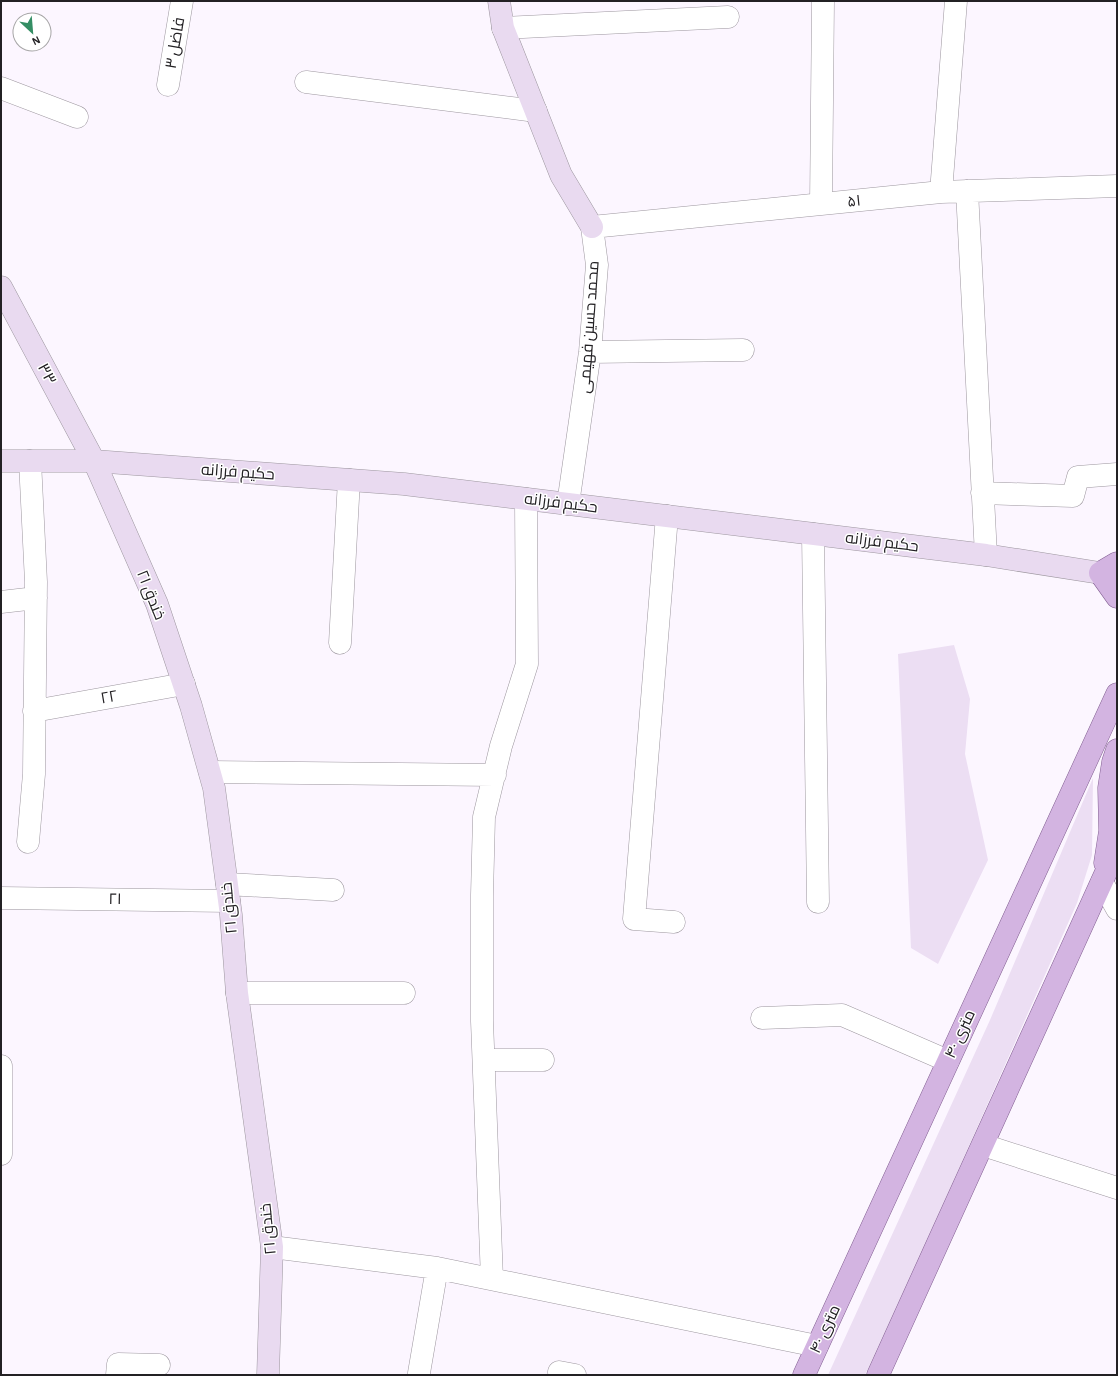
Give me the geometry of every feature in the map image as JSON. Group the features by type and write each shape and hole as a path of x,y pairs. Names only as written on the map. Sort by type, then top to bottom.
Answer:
{"main road":[{"path":"1111,571 1117,597"},
{"name":"۴۰ متری","path":"804,1375 1117,694"},
{"path":"1102,882 1110,831 1109,788 1113,762 1117,750"},
{"path":"878,1375 1117,848"}],"street":[{"name":"فاضل ۳","path":"168,85 182,1"},
{"name":"محمد حسین فهیمی","path":"499,1 503,28 561,175 592,227 597,265 590,352 568,504"},
{"path":"821,204 823,1"},
{"path":"941,192 956,1"},
{"path":"503,28 728,18"},
{"path":"306,82 536,111"},
{"path":"1,88 78,117"},
{"name":"۵۱","path":"592,227 941,192 1117,186"},
{"path":"967,191 986,555"},
{"name":"۳۳","path":"1,287 94,461"},
{"path":"590,352 743,350"},
{"name":"حکیم فرزانه","path":"1,461 94,461 404,484 1111,571"},
{"path":"28,842 34,774 36,598 30,461"},
{"name":"۲۱ خندق","path":"94,461 157,604 184,684 214,788 228,892 237,993 272,1247 268,1375"},
{"path":"982,493 1073,496 1078,477 1117,474"},
{"path":"340,643 349,480"},
{"path":"492,1279 482,1021 482,895 484,817 501,746 527,664 526,499"},
{"path":"667,516 634,919 674,922"},
{"path":"813,534 818,902"},
{"path":"1,602 36,598"},
{"name":"۲۲","path":"34,711 184,684"},
{"path":"210,772 495,775"},
{"path":"1102,882 1117,909"},
{"name":"۲۱","path":"1,898 333,890"},
{"path":"237,993 404,993"},
{"path":"762,1018 842,1015 948,1061"},
{"path":"484,1060 543,1060"},
{"path":"1,1066 1,1154"},
{"path":"983,1145 1117,1188"},
{"path":"272,1247 437,1268 817,1346"},
{"path":"419,1373 437,1268"},
{"path":"117,1375 118,1364 159,1365"}],"shaded area":[{"path":"954,645 970,699 965,754 988,860 938,964 911,948 898,654"},
{"path":"1093,778 1092,855 1077,903 920,1256 865,1375 828,1375 990,1020"}]}
